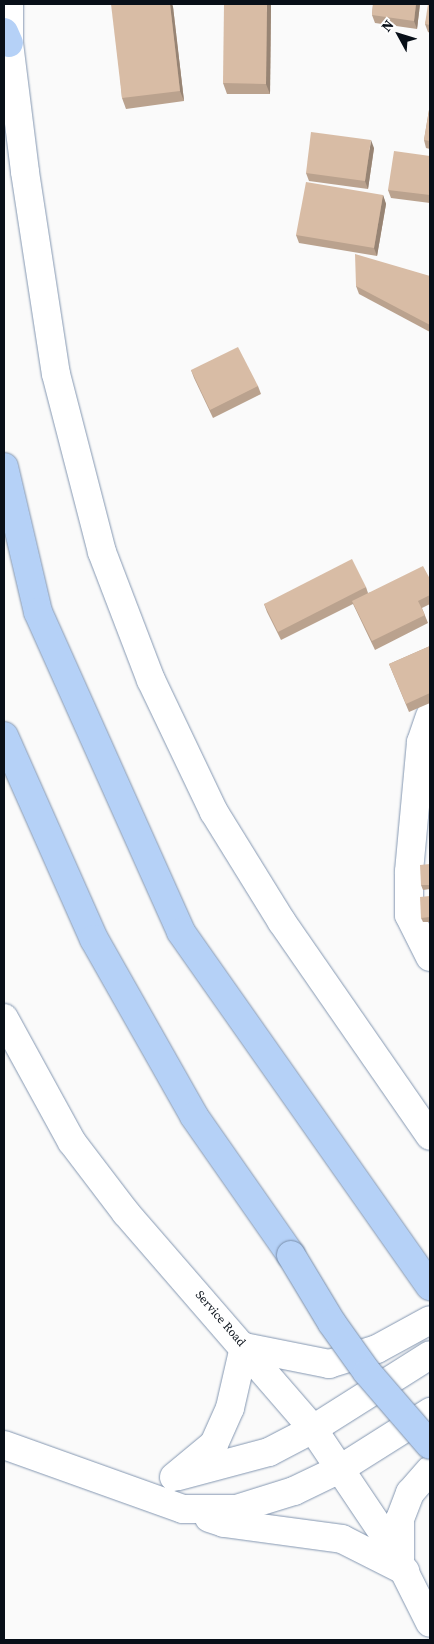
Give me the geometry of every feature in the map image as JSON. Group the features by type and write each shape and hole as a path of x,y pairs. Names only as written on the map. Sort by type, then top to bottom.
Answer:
{"highway":[{"path":"4,467 38,612 181,932 430,1286"},
{"path":"4,736 94,939 194,1116 291,1255 332,1323 368,1372 430,1445"}],"street":[{"path":"9,4 7,38 56,374 102,552 151,680 214,812 282,922 430,1136"},
{"path":"430,716 420,751 409,872 409,915 430,957"},
{"name":"Service Road","path":"4,1018 72,1142 126,1213 314,1430 403,1566 430,1623"},
{"path":"174,1477 214,1444 230,1408 244,1347 329,1364 377,1349 430,1320"},
{"path":"127,1488 269,1452 314,1430 430,1355"},
{"path":"183,1509 236,1509 294,1491 340,1469 430,1412"},
{"path":"4,1445 224,1523 342,1540 403,1566 400,1519 410,1493 430,1470"}],"building":[{"path":"111,4 170,4 180,91 122,98"},
{"path":"224,4 267,4 266,84 223,83"},
{"path":"373,4 416,4 414,21 372,15"},
{"path":"428,4 430,4 430,25 425,24"},
{"path":"430,104 430,141 424,140"},
{"path":"311,132 371,140 365,181 306,173"},
{"path":"394,151 430,156 430,195 388,190"},
{"path":"306,182 383,195 374,248 296,235"},
{"path":"355,254 430,276 430,325 356,286"},
{"path":"238,347 258,386 210,410 191,370"},
{"path":"352,559 366,587 278,632 264,604"},
{"path":"423,566 430,579 430,595 418,601 425,615 372,641 352,601"},
{"path":"430,646 430,693 406,704 389,664"},
{"path":"430,864 430,885 421,885 420,865"},
{"path":"430,896 430,917 421,918 420,897"}]}
